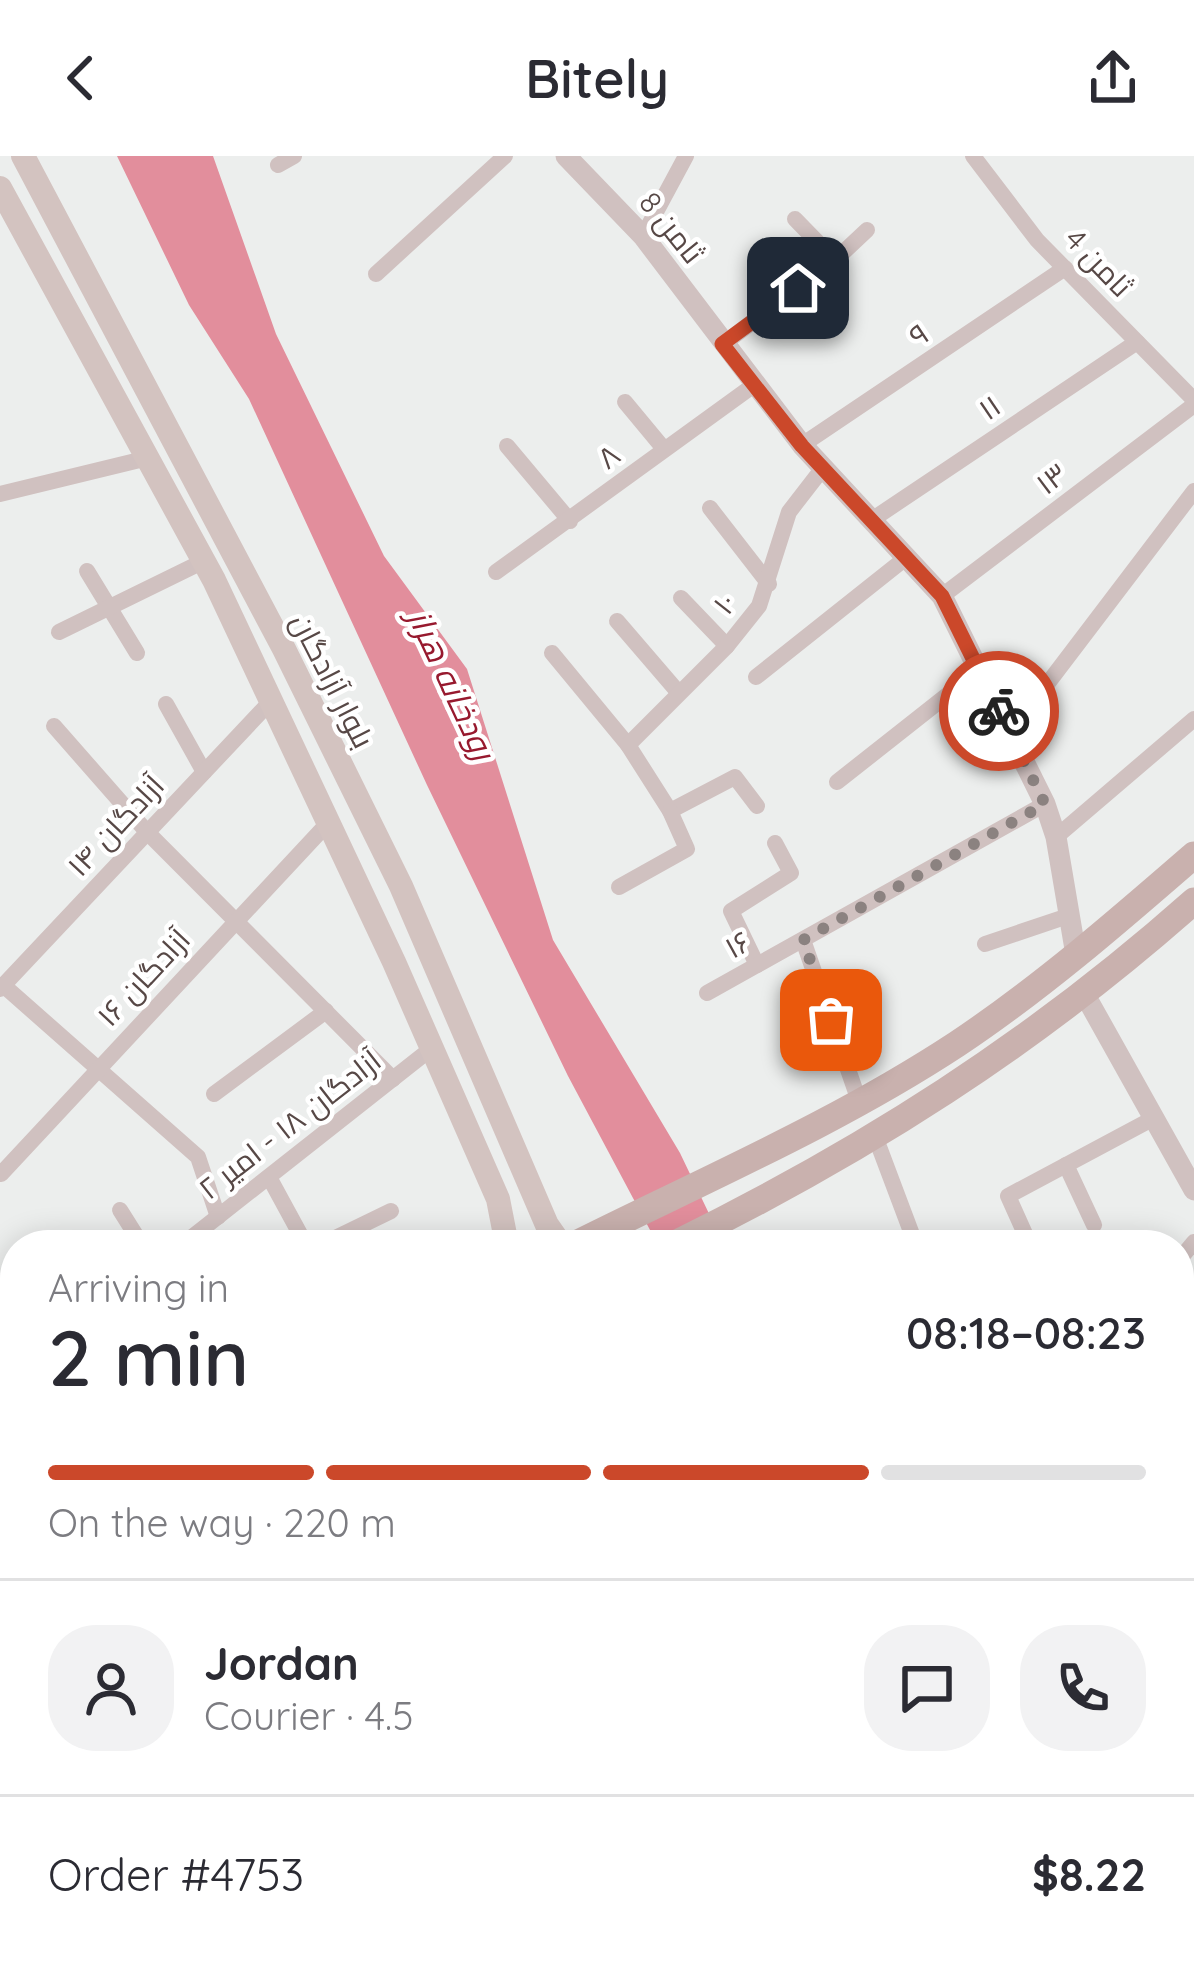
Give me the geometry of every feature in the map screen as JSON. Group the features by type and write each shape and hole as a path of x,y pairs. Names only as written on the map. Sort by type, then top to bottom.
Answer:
{"main road":[{"name":"بلوار آزادگان","path":"23,156 284,649 420,930 550,1230"},
{"name":"بلوار آزادگان","path":"0,188 204,561 272,700 432,1048 498,1199 504,1230"},
{"path":"604,1230 859,1101 957,1043 1076,955 1194,855"},
{"path":"703,1230 788,1188 952,1090 1085,994 1194,902"},
{"path":"388,948 420,930"},
{"path":"889,1084 902,1120"},
{"path":"859,1101 875,1136"}],"street":[{"path":"376,274 505,156"},
{"name":"ثامن 8","path":"566,156 643,236 802,446 942,596 1045,804 1056,837 1076,955"},
{"path":"643,236 686,156"},
{"name":"ثامن 4","path":"973,156 1037,240 1191,392"},
{"path":"795,219 835,260"},
{"path":"722,344 835,260 867,230"},
{"name":"۹","path":"802,446 1065,268"},
{"name":"۱۱","path":"873,519 1137,342"},
{"name":"۸","path":"496,572 754,385"},
{"name":"۱۳","path":"942,596 1191,392"},
{"path":"625,402 664,449"},
{"path":"507,446 570,521"},
{"path":"0,494 148,458"},
{"name":"۱۰","path":"628,745 727,646 759,606 789,512 823,468"},
{"path":"1010,733 1194,491"},
{"path":"710,508 769,584"},
{"path":"756,677 907,556"},
{"path":"59,632 204,561"},
{"path":"87,571 136,653"},
{"path":"681,598 727,646"},
{"path":"617,621 678,692"},
{"path":"552,653 628,745 670,811 687,849 619,887"},
{"path":"837,782 979,670"},
{"name":"آزادگان ۱۴","path":"3,981 272,700"},
{"path":"166,704 204,772"},
{"path":"1056,837 1194,719"},
{"path":"54,726 147,832 393,1079"},
{"path":"670,811 735,777 757,806"},
{"name":"۱۶","path":"707,993 1045,804"},
{"name":"آزادگان ۱۶","path":"1,1174 329,822"},
{"path":"758,965 731,911 791,873 775,843"},
{"path":"985,944 1068,916"},
{"path":"803,940 859,1101"},
{"path":"3,981 198,1157 218,1217"},
{"path":"1085,994 1154,1118 1187,1159 1194,1190"},
{"path":"214,1094 326,1011"},
{"name":"آزادگان ۱۸ - امیر ۲","path":"201,1230 432,1048"},
{"path":"1023,1230 1007,1196 1154,1118"},
{"path":"875,1136 910,1230"},
{"path":"1066,1165 1094,1225"},
{"path":"269,1177 298,1230"},
{"path":"120,1210 133,1230"},
{"path":"352,1230 391,1211"}],"water":[{"name":"رودخانه هراز","path":"117,156 213,156 276,334 384,556 467,669 553,940 680,1153 717,1230 650,1230 568,1076 427,785 249,399 189,305"}],"way so far":[{"path":"831,1020 803,940 1045,804 999,711"}],"route":[{"path":"798,288 722,344 802,446 942,596 999,711"}]}
